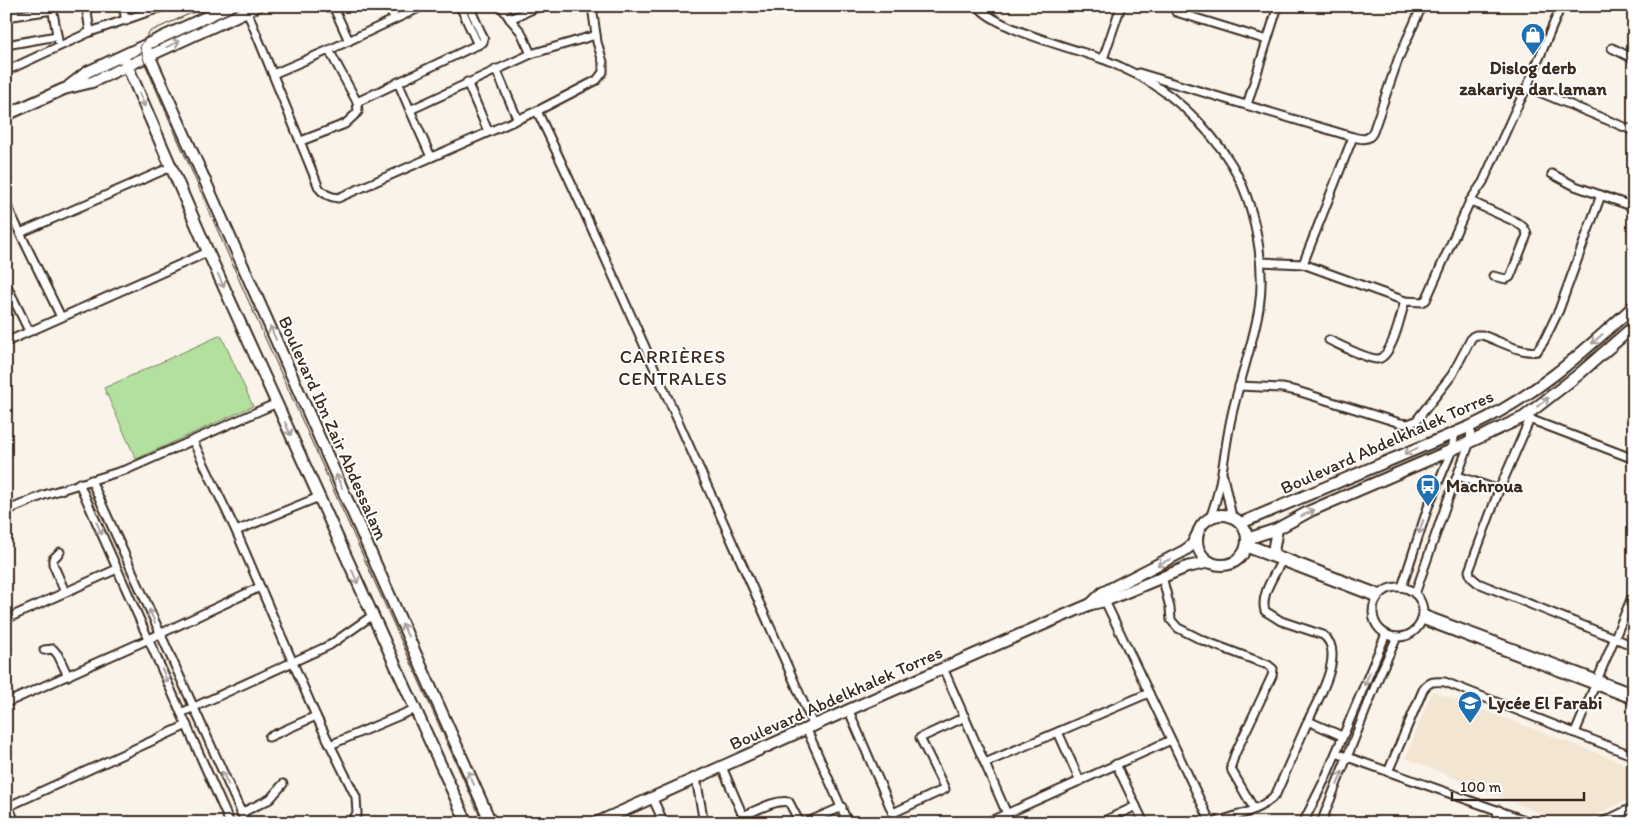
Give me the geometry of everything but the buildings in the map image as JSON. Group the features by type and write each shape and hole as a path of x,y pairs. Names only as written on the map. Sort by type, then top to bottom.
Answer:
{"street":[{"path":"11,6 16,15"},
{"path":"86,6 90,32"},
{"path":"123,6 126,21"},
{"path":"6,71 90,32 165,6"},
{"path":"147,50 230,6"},
{"path":"6,115 64,90 92,82 125,60 258,6"},
{"path":"334,6 349,41"},
{"path":"389,6 394,19"},
{"path":"273,74 423,6"},
{"path":"460,6 478,45"},
{"path":"357,102 483,42 484,39 469,6"},
{"path":"502,6 521,32 531,54"},
{"path":"510,19 540,6"},
{"path":"246,11 302,141 320,188 323,193 330,197 338,198 517,118 537,111 602,75 604,68 596,35 592,6"},
{"path":"978,6 982,12 991,18 1011,27 1103,59 1155,86 1174,99 1214,139 1242,185 1254,224 1261,262 1259,308 1229,428 1215,505 1210,518 1198,531 1197,538 1200,552 1210,562 1224,565 1231,563 1242,555 1246,543 1245,531 1236,520 1227,497 1222,470"},
{"path":"1103,59 1122,6"},
{"path":"1247,105 1278,6"},
{"path":"1127,70 1362,139 1371,137 1399,57 1422,6"},
{"path":"1261,262 1304,264 1405,301 1422,302 1426,300 1470,202 1483,182 1527,88 1561,6"},
{"path":"6,17 36,9 52,8 59,46"},
{"path":"1176,12 1267,40"},
{"path":"410,110 466,82 531,54 596,35"},
{"path":"6,45 57,36"},
{"path":"1612,48 1634,59"},
{"name":"Boulevard Ibn Zair Abdessalam","path":"147,50 491,823"},
{"path":"302,141 351,120 358,112 357,102 329,50"},
{"path":"125,60 208,252 467,823"},
{"path":"496,69 517,118"},
{"path":"398,82 431,157"},
{"path":"466,82 488,131"},
{"path":"1527,88 1634,131"},
{"path":"537,111 601,248 770,624 848,823"},
{"path":"1304,264 1353,137"},
{"path":"20,234 171,167"},
{"path":"1552,174 1575,186 1634,207"},
{"path":"1239,386 1282,388 1400,423 1408,424 1416,421 1452,375 1472,337 1476,335 1482,336 1520,350 1537,351 1559,310 1601,195"},
{"path":"1470,202 1516,222 1526,230 1527,236 1510,278 1493,276"},
{"path":"6,204 61,317"},
{"path":"6,342 208,252"},
{"path":"6,284 29,331"},
{"path":"1329,340 1368,357 1380,359 1392,346 1405,301"},
{"name":"Boulevard Abdelkhalek Torres","path":"1236,520 1333,486 1471,426 1503,410 1567,366 1634,306"},
{"name":"Boulevard Abdelkhalek Torres","path":"1246,543 1310,512 1527,418 1634,326"},
{"path":"6,511 79,483 128,470 276,403"},
{"path":"1634,459 1527,418 1469,571 1471,577 1478,583 1634,646"},
{"path":"1415,594 1470,442 1471,426"},
{"path":"1402,587 1428,507 1452,450 1455,432"},
{"path":"193,441 236,531 316,716 356,797 357,814 348,823"},
{"path":"1458,476 1499,490"},
{"path":"91,480 246,823"},
{"path":"79,483 230,823"},
{"path":"236,531 319,497"},
{"path":"1210,518 1225,515 1236,520"},
{"path":"1273,552 1277,528"},
{"name":"Boulevard Abdelkhalek Torres","path":"1091,604 1102,593 1184,551 1195,541 1198,531"},
{"path":"1246,543 1273,552 1379,596"},
{"path":"1246,543 1281,562 1379,596"},
{"path":"60,552 53,559 53,564 66,592"},
{"name":"Boulevard Abdelkhalek Torres","path":"596,823 1091,604 1105,601 1187,567 1210,562"},
{"path":"1105,601 1212,823 1265,805 1276,794 1330,672 1333,653 1327,638 1281,621 1265,611 1266,593 1281,562"},
{"path":"6,619 117,569"},
{"path":"1162,576 1171,620 1178,628 1202,640 1268,664 1272,669 1272,676 1234,754 1231,766 1234,776 1254,809"},
{"path":"6,703 149,640 260,587"},
{"path":"1402,587 1415,594 1420,600 1423,617 1418,627 1405,636 1397,637 1386,634 1380,629 1375,622 1373,614 1374,606 1379,596 1391,588 1402,587"},
{"path":"1575,733 1634,592"},
{"path":"181,713 330,645 373,615"},
{"path":"1423,617 1597,682 1634,693"},
{"path":"1303,823 1336,753 1386,634"},
{"path":"1321,823 1380,674 1397,637"},
{"path":"44,650 53,649 68,676"},
{"path":"943,668 1011,823"},
{"path":"1388,772 1423,690 1427,683 1434,681 1444,682 1634,756"},
{"path":"1597,682 1634,700"},
{"path":"985,763 1149,693"},
{"path":"330,745 415,708"},
{"path":"849,711 897,823"},
{"path":"269,737 316,716"},
{"path":"893,813 944,789 920,738 964,717"},
{"path":"1308,721 1342,736"},
{"path":"14,823 7,806 186,725"},
{"path":"1058,732 1080,781"},
{"path":"986,823 1171,740"},
{"path":"1336,753 1533,823"},
{"path":"1116,764 1144,823"},
{"path":"722,767 743,820 777,802 786,801 789,802 800,823"},
{"path":"696,778 704,823"},
{"path":"241,813 270,799 283,784"},
{"path":"652,797 664,823"},
{"path":"1100,823 1136,806"},
{"path":"810,822 842,807"},
{"path":"1601,823 1634,807"},
{"path":"1494,823 1499,810"}],"shaded area":[{"name":"Lycée El Farabi","path":"1432,691 1634,767 1634,796 1580,823 1564,823 1406,758"}],"green space":[{"path":"221,335 253,406 136,459 104,388"}],"tram line":[{"path":"207,6 149,32 140,47 145,64 244,291 483,823"}],"place":[{"name":"Dislog derb zakariya dar laman","path":"1533,56"},
{"name":"Machroua","path":"1428,507"},
{"name":"Lycée El Farabi","path":"1470,724"}],"district":[{"name":"CARRIÈRES CENTRALES","path":"673,367"}]}
